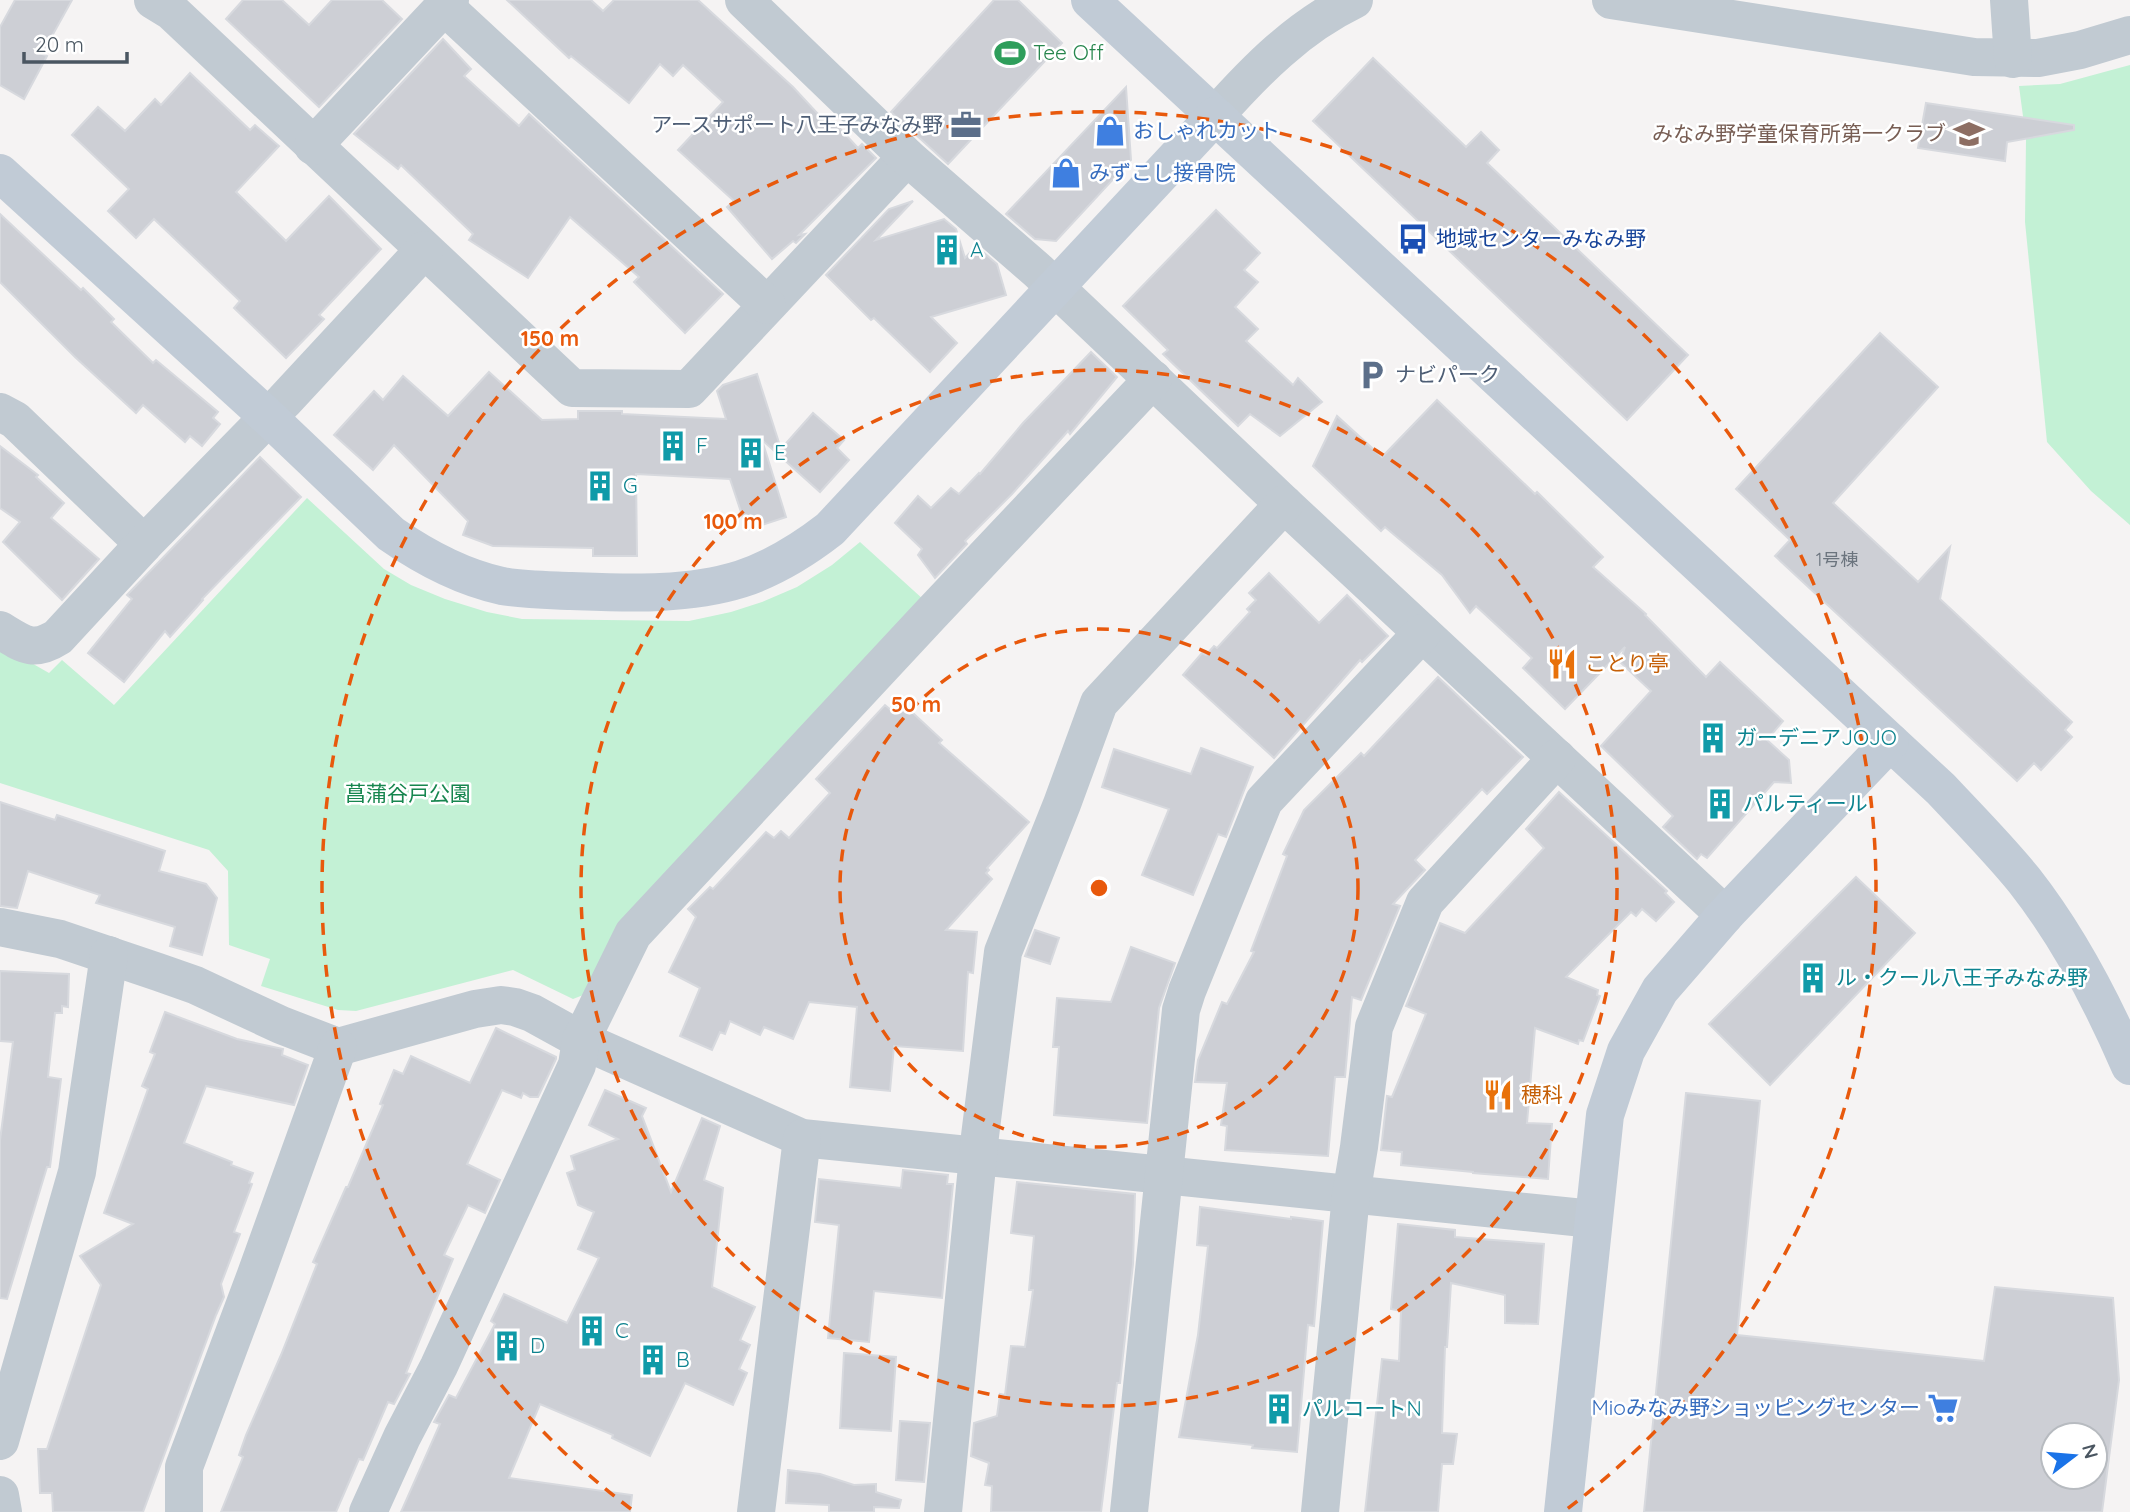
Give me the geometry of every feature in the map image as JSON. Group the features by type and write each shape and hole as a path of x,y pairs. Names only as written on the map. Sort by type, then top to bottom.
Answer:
{"street":[{"path":"744,0 906,156 1055,287 1725,915"},
{"path":"1090,0 1950,799 2024,881 2071,951 2112,1025 2130,1066"},
{"path":"0,173 268,417 391,534 412,549 456,571 501,586 526,589 680,591 741,579 768,568 812,543 830,529 1248,79 1290,40 1335,9 1354,0"},
{"path":"1611,0 1974,57 2038,58 2080,51 2130,35"},
{"path":"2010,0 2013,59"},
{"path":"313,146 447,3 767,305"},
{"path":"169,4 313,146 572,388 689,389 906,156"},
{"path":"0,630 23,644 34,647 47,644 58,637 424,250"},
{"path":"368,1512 402,1437 439,1366 577,1065 581,1040 633,934 1153,379"},
{"path":"0,412 15,420 144,544"},
{"path":"943,1512 979,1155 1003,952 1099,703 1284,504"},
{"path":"1129,1512 1181,1010 1264,801 1422,633"},
{"path":"1563,1512 1605,1115 1626,1051 1660,990 1725,915 1890,742"},
{"path":"1320,1512 1351,1195 1374,1027 1425,902 1557,758"},
{"path":"0,927 60,939 195,985 281,1025 338,1047 475,1009 500,1005 515,1007 532,1013 581,1040 802,1138 1593,1219"},
{"path":"0,1441 77,1172 109,955"},
{"path":"184,1512 184,1468 338,1047"},
{"path":"755,1512 802,1138"},
{"path":"0,1495 3,1512"}],"green space":[{"path":"2130,65 2130,525 2091,491 2047,442 2025,222 2026,139 2019,86 2060,84"},
{"name":"菖蒲谷戸公園","path":"307,498 384,569 411,585 487,612 522,619 689,621 731,612 797,587 832,565 860,542 924,600 591,992 573,999 513,970 356,1011 338,1010 261,986 270,959 229,945 228,871 209,850 0,783 0,645 49,673 62,660 114,705"}],"building":[{"path":"15,0 72,0 42,54 47,56 24,99 0,85 0,27"},
{"path":"243,0 282,0 309,25 332,0 382,0 402,19 319,107 226,19"},
{"path":"507,0 591,0 603,11 614,0 698,0 793,87 830,127 835,123 858,148 862,144 876,158 799,235 805,234 796,243 793,241 772,259 727,207 734,201 678,150 723,102 683,65 673,76 660,64 629,103 571,56 569,58"},
{"path":"994,0 1018,0 1062,43 948,164 891,112"},
{"path":"443,39 471,69 464,76 519,126 529,114 723,294 685,333 634,282 639,277 570,217 528,278 469,240 473,234 401,165 398,169 354,134"},
{"path":"1373,58 1466,147 1481,132 1499,150 1487,163 1688,355 1627,420 1313,121"},
{"path":"190,73 250,130 255,125 279,146 236,192 286,241 329,196 381,249 319,315 324,319 286,358 234,308 240,301 154,219 136,238 108,211 129,189 72,135 98,107 125,131 155,99 161,105"},
{"path":"1126,87 1131,160 1056,241 1035,239 1006,214"},
{"path":"1926,103 2074,125 2074,130 2007,142 2005,161 1918,148"},
{"path":"913,201 876,240 944,219 956,229 965,258 976,246 997,264 1006,295 931,317 957,343 930,372 874,318 871,320 826,275 889,209"},
{"path":"1216,210 1260,253 1244,270 1258,282 1235,307 1258,329 1246,341 1293,385 1298,378 1322,402 1280,436 1250,414 1238,426 1163,354 1168,350 1123,306"},
{"path":"0,214 81,290 83,288 114,319 111,322 153,363 156,360 218,412 213,418 220,424 202,446 190,436 185,442 143,405 136,413 0,282"},
{"path":"1880,333 1938,387 1833,503 1918,582 1950,547 1940,599 2072,722 2065,730 2072,737 2041,770 2034,763 2017,781 1775,556 1790,540 1736,489"},
{"path":"1091,352 1117,377 1070,434 1068,431 1012,494 965,541 967,544 935,578 918,555 922,549 895,523 918,496 931,508 951,488 959,494"},
{"path":"489,372 542,420 578,419 578,411 622,411 622,414 726,419 717,391 723,385 757,374 781,449 813,413 844,440 837,448 849,460 820,492 762,440 786,517 747,530 730,479 636,474 637,556 593,556 593,548 493,546 463,535 468,521 394,445 373,470 334,435 374,391 383,400 403,376 448,416"},
{"path":"1437,400 1603,557 1593,567 1646,614 1706,677 1720,662 1783,721 1767,740 1789,760 1791,783 1774,782 1707,858 1701,854 1697,859 1663,827 1673,816 1601,746 1651,691 1620,662 1625,647 1565,709 1523,668 1532,658 1476,606 1470,613 1442,575 1385,527 1381,531 1313,466 1337,416 1382,457"},
{"path":"0,446 38,475 36,477 64,503 51,518 99,559 62,600 3,542 20,522 0,508"},
{"path":"260,457 301,497 202,599 170,637 165,631 124,682 88,653 132,599 127,595"},
{"path":"1269,573 1319,623 1347,595 1388,636 1362,662 1360,660 1274,758 1183,675 1202,653 1206,655 1214,646 1217,648 1250,612 1247,609 1256,600 1249,593"},
{"path":"1438,677 1523,757 1487,794 1482,789 1415,860 1425,870 1393,904 1400,906 1361,1000 1352,997 1345,1077 1335,1077 1328,1156 1225,1150 1227,1126 1221,1125 1227,1083 1195,1082 1198,1060 1222,1002 1227,1004 1254,952 1251,951 1287,856 1283,854 1304,810 1361,753 1364,756"},
{"path":"900,701 942,740 939,743 1029,822 987,868 989,870 986,873 992,879 946,930 977,932 973,973 968,972 963,1051 894,1046 890,1091 850,1087 857,1007 809,1002 793,1039 764,1027 760,1035 730,1021 725,1034 720,1032 712,1050 680,1036 700,988 669,972 696,917 688,909 710,887 713,889 766,832 774,838 781,831 789,838 830,793 816,779 885,705 891,710"},
{"path":"1201,748 1253,767 1226,837 1218,834 1193,895 1142,875 1169,809 1102,787 1114,749 1191,774"},
{"path":"1559,792 1667,891 1665,893 1674,902 1656,921 1642,909 1636,916 1631,912 1566,977 1598,990 1597,995 1600,996 1583,1041 1579,1040 1578,1044 1535,1028 1527,1123 1552,1124 1548,1179 1401,1165 1402,1152 1381,1150 1387,1096 1392,1097 1426,1014 1406,1006 1440,923 1465,933 1544,848 1526,829"},
{"path":"0,802 55,820 57,815 165,851 159,871 206,884 217,898 202,955 170,946 175,927 96,903 100,895 28,871 17,908 0,906"},
{"name":"ル・クール八王子みなみ野","path":"1856,877 1915,933 1770,1085 1709,1024"},
{"path":"1035,930 1059,938 1050,964 1025,956"},
{"path":"1131,947 1175,963 1159,1008 1147,1123 1054,1115 1059,1047 1053,1047 1057,998 1111,1002"},
{"path":"0,971 69,974 68,1007 62,1006 62,1013 55,1013 48,1077 61,1079 50,1167 47,1167 7,1299 0,1298 0,1140 13,1042 0,1041"},
{"path":"165,1012 237,1039 283,1049 282,1055 308,1065 294,1105 206,1086 184,1143 253,1173 249,1183 252,1184 234,1232 240,1234 221,1284 224,1297 143,1512 53,1512 52,1493 40,1493 38,1449 47,1449 101,1285 80,1256 133,1224 104,1213 148,1089 142,1086 155,1054 150,1052"},
{"path":"496,1028 556,1059 538,1097 523,1093 521,1098 502,1090 467,1164 500,1180 485,1213 468,1205 444,1255 453,1259 406,1373 410,1374 394,1404 388,1402 363,1460 359,1459 336,1512 221,1512 243,1457 239,1455 246,1435 317,1264 313,1262 383,1105 380,1104 394,1070 403,1074 411,1056 470,1083"},
{"path":"605,1090 646,1108 642,1116 671,1192 702,1118 720,1126 704,1180 723,1188 712,1287 755,1307 740,1340 750,1345 739,1369 747,1373 733,1405 685,1383 650,1456 612,1438 613,1435 540,1404 509,1478 632,1495 630,1512 401,1512 440,1424 434,1422 449,1395 456,1398 495,1324 491,1321 504,1294 567,1323 599,1258 578,1249 594,1212 578,1205 567,1173 575,1170 571,1156 618,1139 589,1125"},
{"name":"Mioみなみ野ショッピングセンター","path":"1686,1093 1760,1101 1737,1335 1984,1361 1995,1287 2113,1298 2119,1380 2109,1458 2109,1421 2039,1421 2039,1491 2105,1491 2102,1512 1644,1512"},
{"path":"903,1170 948,1175 947,1184 953,1184 942,1298 874,1291 869,1342 828,1338 839,1225 815,1222 819,1179 901,1188"},
{"path":"1017,1182 1135,1194 1133,1264 1120,1383 1117,1383 1101,1512 991,1512 992,1486 985,1485 989,1463 971,1456 974,1423 997,1416 1000,1394 1005,1395 1011,1346 1025,1347 1033,1290 1029,1290 1034,1236 1011,1233"},
{"path":"1200,1207 1323,1221 1314,1326 1308,1325 1297,1452 1179,1437 1198,1335 1208,1246 1197,1245"},
{"path":"1398,1224 1455,1230 1455,1237 1544,1244 1538,1324 1505,1323 1505,1295 1451,1283 1445,1347 1442,1433 1457,1434 1453,1464 1442,1464 1438,1512 1365,1512 1382,1359 1399,1361 1401,1311 1391,1309"},
{"path":"844,1353 896,1357 891,1431 840,1428"},
{"path":"900,1421 930,1423 924,1482 896,1480"},
{"path":"788,1470 820,1474 854,1485 876,1484 876,1492 901,1500 899,1508 874,1507 874,1512 829,1512 829,1505 786,1503"}],"place":[{"name":"Tee Off","path":"1010,53"},
{"name":"アースサポート八王子みなみ野","path":"966,125"},
{"name":"おしゃれカット","path":"1110,131"},
{"name":"みなみ野学童保育所第一クラブ","path":"1969,134"},
{"name":"みずこし接骨院","path":"1066,173"},
{"name":"地域センターみなみ野","path":"1413,239"},
{"name":"A","path":"947,250"},
{"name":"ナビパーク","path":"1372,375"},
{"name":"F","path":"673,446"},
{"name":"E","path":"751,453"},
{"name":"G","path":"600,486"},
{"name":"ことり亭","path":"1562,664"},
{"name":"ガーデニアJOJO","path":"1713,738"},
{"name":"パルティール","path":"1720,804"},
{"name":"ル・クール八王子みなみ野","path":"1813,978"},
{"name":"穂科","path":"1498,1095"},
{"name":"C","path":"592,1331"},
{"name":"D","path":"507,1346"},
{"name":"B","path":"653,1360"},
{"name":"Mioみなみ野ショッピングセンター","path":"1943,1408"},
{"name":"パルコートN","path":"1279,1409"}]}
